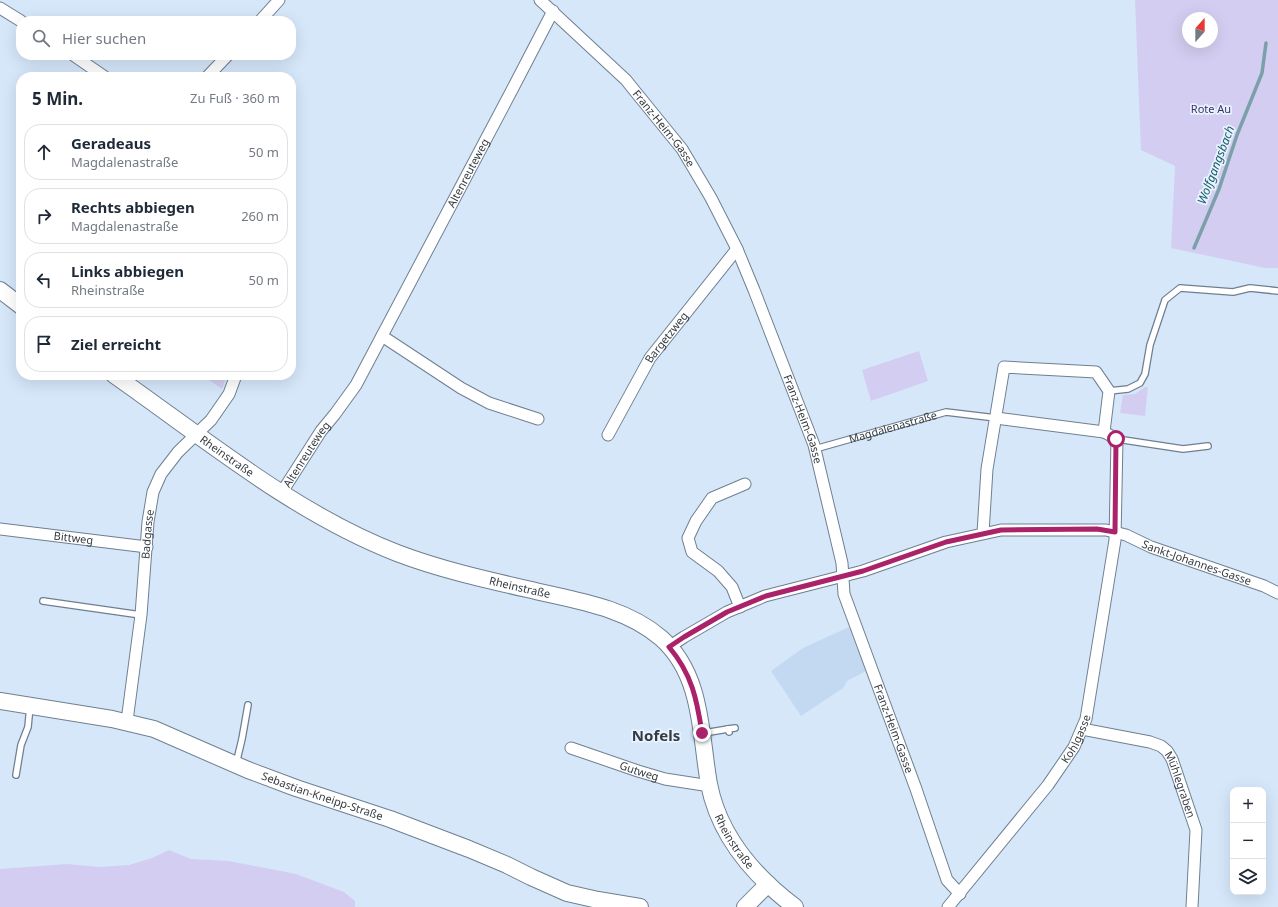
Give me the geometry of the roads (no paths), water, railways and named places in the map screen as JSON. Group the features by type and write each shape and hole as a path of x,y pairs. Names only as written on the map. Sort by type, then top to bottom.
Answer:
{"main road":[{"path":"1,292 16,302"},
{"name":"Rheinstraße","path":"121,380 254,474 306,508 397,553 462,574 597,605 646,626 661,638 676,654 688,676 696,699 710,786 717,810 733,844 752,869 795,907"},
{"name":"Sebastian-Kneipp-Straße","path":"0,701 127,721 154,729 296,788 390,819 462,846 567,893 640,907"},
{"path":"745,907 768,884"}],"street":[{"path":"265,16 279,0"},
{"name":"Franz-Heim-Gasse","path":"540,0 626,80 682,149 711,198 737,249 795,392 815,449 837,541 843,576 844,594 947,880 960,894"},
{"path":"0,8 16,18"},
{"name":"Altenreuteweg","path":"282,492 321,431 356,385 553,11"},
{"path":"80,60 98,72"},
{"path":"212,72 223,60"},
{"name":"Bargetzweg","path":"608,435 650,358 737,249"},
{"path":"382,336 461,388 489,403 538,419"},
{"path":"983,533 987,469 1004,367 1096,372 1109,390 1104,432"},
{"name":"Badgasse","path":"127,721 141,615 148,522 153,494 161,474 178,452 211,420 229,394 234,380"},
{"name":"Magdalenastraße","path":"996,418 1104,432 1116,439"},
{"path":"669,647 727,612 766,596 871,569 946,542 1001,530 1097,529 1115,532 1116,439"},
{"path":"740,607 732,587 718,571 692,552 688,538 696,521 712,498 745,484"},
{"name":"Bittweg","path":"0,529 146,547"},
{"name":"Sankt-Johannes-Gasse","path":"1115,532 1126,535 1151,547 1264,586 1278,593"},
{"name":"Kohlgasse","path":"948,907 1048,785 1074,747 1086,719 1115,540 1115,532"},
{"name":"Mühlegraben","path":"1082,729 1150,742 1161,746 1167,751 1172,759 1196,830 1192,907"},
{"name":"Gutweg","path":"571,748 638,772 665,779 710,786"}],"lane":[{"path":"1109,390 1128,389 1140,383 1145,374 1150,345 1165,300 1180,288 1233,292 1250,288 1278,291"},
{"name":"Magdalenastraße","path":"815,449 946,412 996,418"},
{"path":"1116,439 1184,449 1208,446"},
{"path":"43,601 141,615"},
{"path":"236,764 248,705"},
{"path":"16,775 21,745 28,727 30,706"},
{"path":"702,733 729,731 735,728"}],"waterway":[{"name":"Wolfgangsbach","path":"1194,248 1219,189 1237,135 1262,73 1266,43"}],"district":[{"name":"Nofels","path":"656,736"}],"park label":[{"name":"Rote Au","path":"1211,109"}]}
